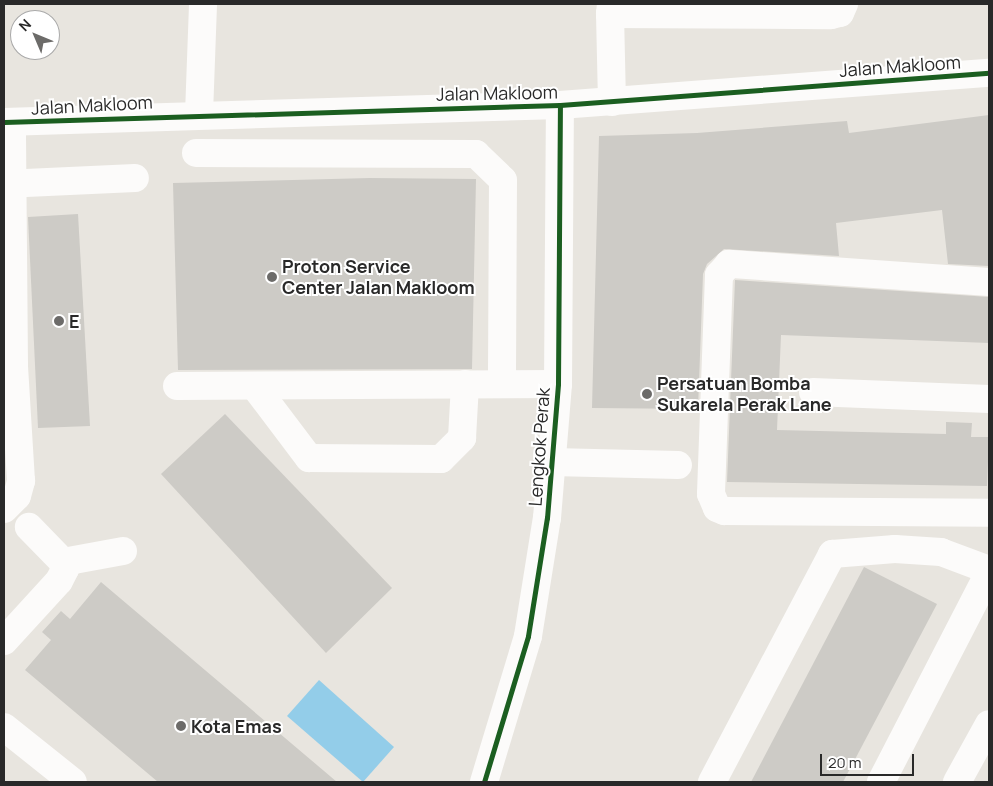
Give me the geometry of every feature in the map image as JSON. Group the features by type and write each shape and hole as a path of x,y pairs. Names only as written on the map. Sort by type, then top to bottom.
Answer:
{"street":[{"path":"199,114 203,4"},
{"path":"612,102 610,9 832,15 840,13 844,4"},
{"name":"Jalan Makloom","path":"8,122 199,114 560,105 989,73"},
{"name":"Lengkok Perak","path":"484,782 528,636 552,462 558,384 560,105"},
{"path":"4,509 17,496 21,480 9,365 8,122"},
{"path":"196,153 476,154 503,180 502,382"},
{"path":"7,183 136,178"},
{"path":"989,282 729,264 719,276 711,494 717,508 724,511 989,513"},
{"path":"177,386 256,388 502,382 558,384"},
{"path":"256,388 309,458 441,459 462,438 465,384"},
{"path":"813,392 989,399"},
{"path":"552,462 678,464"},
{"path":"28,526 63,562"},
{"path":"712,782 832,554 895,549 941,552 989,572 881,782"},
{"path":"63,562 123,550"},
{"path":"4,641 59,581 63,562"},
{"path":"957,782 989,724"},
{"path":"4,727 73,782"}],"water":[{"path":"319,680 394,747 363,782 287,716"}],"building":[{"path":"989,115 989,266 948,264 942,210 836,223 839,256 724,249 707,264 703,274 698,409 592,408 599,136 697,133 847,121 849,133"},
{"name":"Proton Service Center Jalan Makloom","path":"370,178 476,179 472,369 178,370 173,183"},
{"name":"E","path":"78,214 90,426 38,428 28,217"},
{"path":"735,280 989,297 989,343 781,335 777,430 946,434 946,422 972,423 971,437 989,437 987,486 727,482"},
{"path":"225,414 392,588 326,653 161,474"},
{"path":"864,567 937,604 843,782 751,782"},
{"name":"Kota Emas","path":"101,582 337,782 158,782 25,670 51,640 42,632 61,611 70,619"}],"cycle path":[{"path":"4,122 560,105 989,73"},
{"path":"484,782 528,636 547,518 558,384 560,105"}],"place":[{"name":"Proton Service Center Jalan Makloom","path":"272,277"},
{"name":"E","path":"59,321"},
{"name":"Persatuan Bomba Sukarela Perak Lane","path":"647,394"},
{"name":"Kota Emas","path":"181,726"}]}
